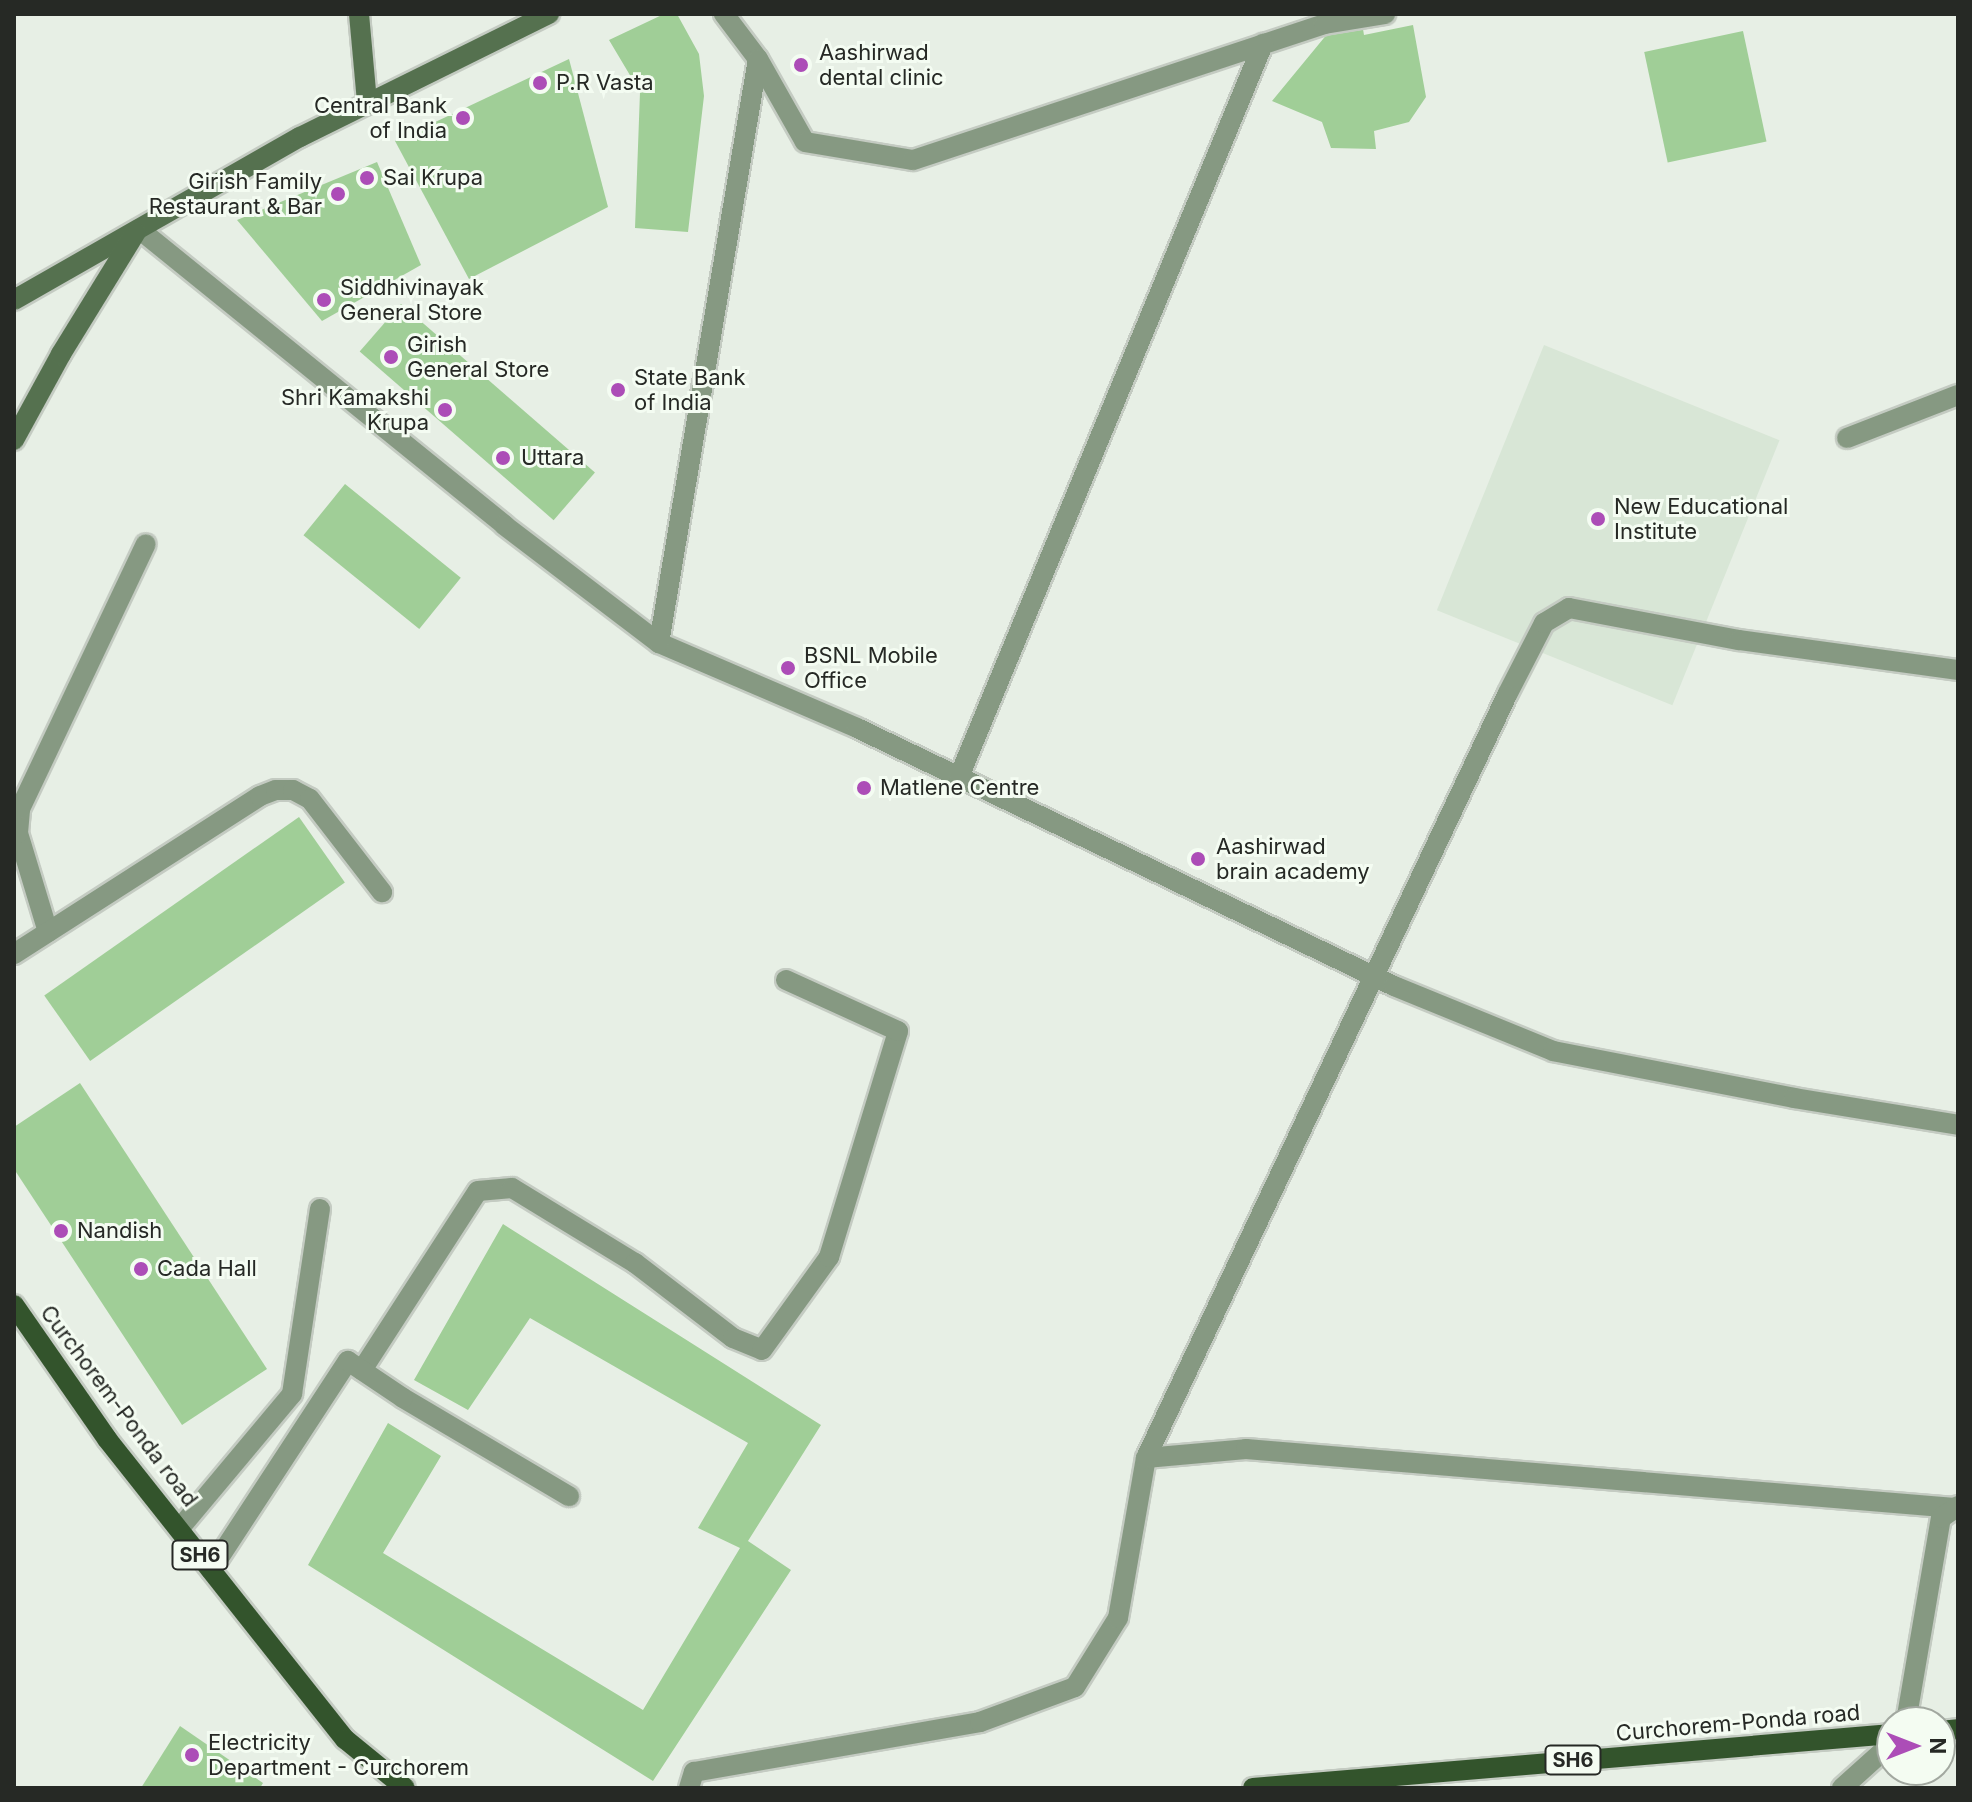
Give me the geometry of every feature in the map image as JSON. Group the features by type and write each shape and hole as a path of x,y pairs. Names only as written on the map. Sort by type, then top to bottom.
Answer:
{"main road":[{"name":"Curchorem-Ponda road","path":"14,1305 107,1439 345,1739 405,1788"},
{"name":"Curchorem-Ponda road","path":"1253,1788 1876,1735"}],"street":[{"path":"359,14 367,102"},
{"path":"14,300 367,102 549,14"},
{"path":"724,14 758,59 805,142 913,160 1324,24 1385,14"},
{"path":"959,777 1263,44"},
{"path":"659,643 758,59"},
{"path":"139,229 492,515 659,643 857,728 1372,975 1553,1051 1794,1098 1958,1125"},
{"path":"14,440 61,354 139,229"},
{"path":"1847,438 1958,395"},
{"path":"48,932 18,833 20,809 146,544"},
{"path":"689,1788 694,1772 980,1722 1075,1687 1118,1618 1146,1458 1372,975 1544,623 1569,608 1739,640 1958,670"},
{"path":"14,954 260,796 276,790 293,790 310,799 382,892"},
{"path":"362,1370 478,1191 512,1188 635,1263 733,1338 762,1350 829,1257 898,1031 786,980"},
{"path":"180,1528 292,1394 320,1209"},
{"path":"211,1570 348,1361 403,1398 569,1496"},
{"path":"1146,1458 1246,1449 1956,1507"},
{"path":"1909,1706 1941,1518 1956,1507"},
{"path":"1842,1788 1876,1757"}],"shaded area":[{"name":"New Educational Institute","path":"1544,345 1780,440 1672,705 1437,610"}],"building":[{"path":"664,14 677,14 699,54 704,96 688,232 635,228 640,92 609,40"},
{"path":"1413,25 1426,97 1409,122 1374,131 1376,149 1331,148 1322,122 1272,101 1328,33 1363,29 1364,35"},
{"path":"1743,31 1766,142 1668,163 1644,52"},
{"path":"569,59 608,207 469,279 395,141"},
{"path":"377,162 421,265 322,321 237,220"},
{"path":"401,304 595,473 554,520 360,352"},
{"path":"345,484 461,578 419,629 303,535"},
{"path":"299,817 345,883 90,1061 44,995"},
{"name":"Cada Hall","path":"80,1083 267,1369 182,1425 14,1169 14,1127"},
{"path":"503,1224 821,1425 748,1541 791,1570 653,1781 308,1565 388,1423 441,1456 383,1553 643,1710 740,1548 698,1528 748,1443 530,1318 468,1410 414,1380"},
{"name":"Electricity Department - Curchorem","path":"180,1726 263,1783 260,1788 141,1788"}],"place":[{"name":"Aashirwad dental clinic","path":"801,65"},
{"name":"P.R Vasta","path":"540,83"},
{"name":"Central Bank of India","path":"463,118"},
{"name":"Sai Krupa","path":"367,178"},
{"name":"Girish Family Restaurant & Bar","path":"338,194"},
{"name":"Siddhivinayak General Store","path":"324,300"},
{"name":"Girish General Store","path":"391,357"},
{"name":"State Bank of India","path":"618,390"},
{"name":"Shri Kamakshi Krupa","path":"445,410"},
{"name":"Uttara","path":"503,458"},
{"name":"New Educational Institute","path":"1598,519"},
{"name":"BSNL Mobile Office","path":"788,668"},
{"name":"Matlene Centre","path":"864,788"},
{"name":"Aashirwad brain academy","path":"1198,859"},
{"name":"Nandish","path":"61,1231"},
{"name":"Cada Hall","path":"141,1269"},
{"name":"Electricity Department - Curchorem","path":"192,1755"}]}
